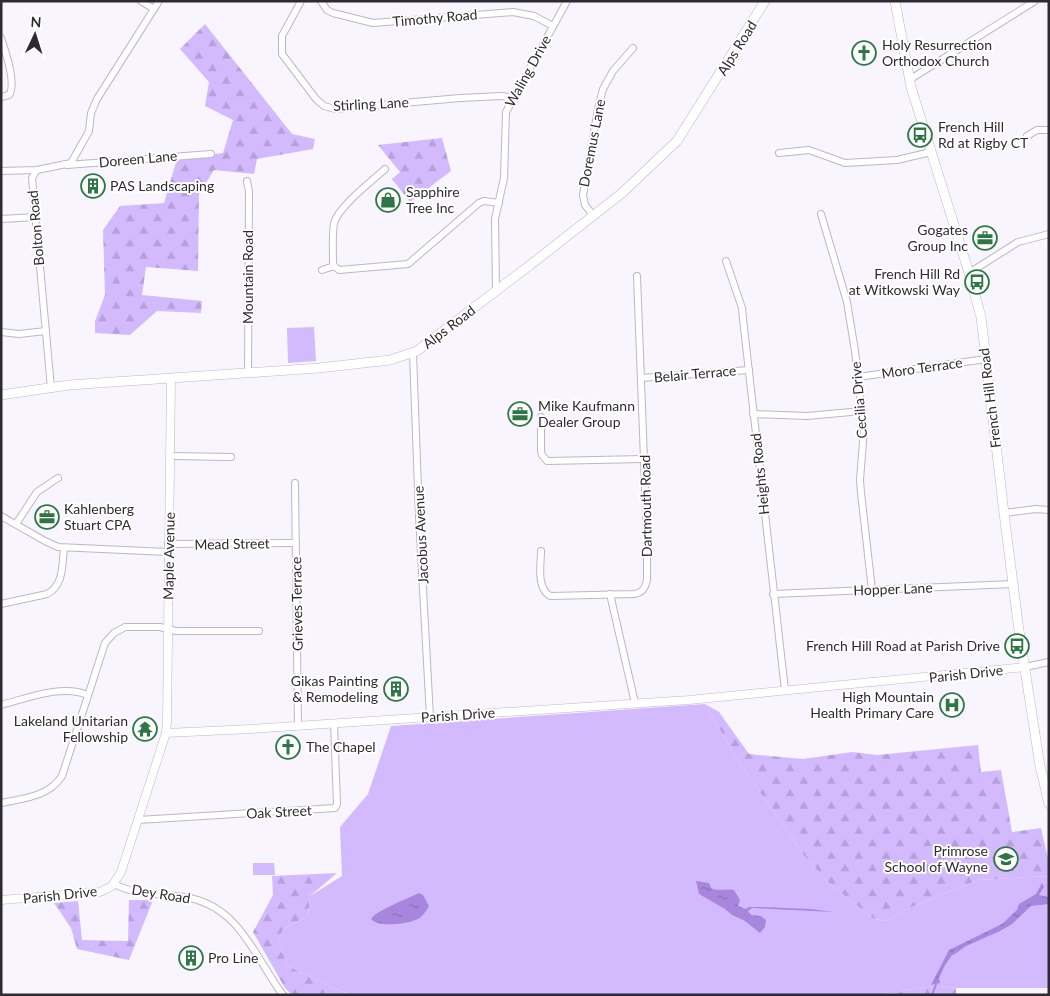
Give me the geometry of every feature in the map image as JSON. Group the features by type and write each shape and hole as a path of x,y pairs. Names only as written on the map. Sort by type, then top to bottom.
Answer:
{"main road":[{"name":"Alps Road","path":"1,395 51,388 320,368 390,360 413,353 430,342 635,182 677,141 765,1"},
{"name":"French Hill Road","path":"896,1 909,80 970,273 981,317 1004,513 1025,667 1040,766 1049,804"}],"street":[{"path":"141,1 154,9"},
{"path":"66,165 74,160 87,136 91,113 97,98 159,1"},
{"name":"Stirling Lane","path":"301,1 283,32 281,48 285,58 316,99 324,106 335,109 469,98 502,96 512,98"},
{"name":"Timothy Road","path":"321,1 327,10 333,13 372,23 513,12 534,16 553,26"},
{"name":"Waling Drive","path":"496,291 495,218 504,178 504,119 512,98 567,1"},
{"path":"909,80 1035,1"},
{"path":"1,38 10,71 12,89 11,92 1,97"},
{"name":"Doremus Lane","path":"593,215 585,205 582,195 600,99 613,71 633,48"},
{"path":"1027,136 1037,130 1049,130"},
{"path":"780,153 810,150 845,163 914,158 931,152"},
{"name":"Doreen Lane","path":"66,165 211,154"},
{"name":"Bolton Road","path":"51,388 32,178 37,170 66,165"},
{"path":"385,169 344,206 337,217 334,230 333,263 339,270 405,265 480,203 484,201 499,203"},
{"path":"1,171 37,170"},
{"name":"Mountain Road","path":"247,181 249,192 248,373"},
{"name":"Cecilia Drive","path":"821,214 848,302 864,429 860,480 872,590"},
{"path":"1,219 36,217"},
{"path":"970,273 1018,242 1049,234"},
{"name":"Heights Road","path":"726,261 742,308 785,690"},
{"path":"322,270 334,266"},
{"name":"Dartmouth Road","path":"610,594 638,593 644,589 648,579 637,276"},
{"path":"1,332 20,334 46,331"},
{"name":"Jacobus Avenue","path":"413,353 419,516 430,717"},
{"name":"Moro Terrace","path":"858,377 986,359"},
{"name":"Belair Terrace","path":"641,378 749,370"},
{"name":"Maple Avenue","path":"166,733 168,698 171,379"},
{"path":"753,414 807,416 862,411"},
{"path":"541,417 541,451 547,461 644,458"},
{"path":"170,456 231,458"},
{"path":"16,524 37,492 58,478"},
{"name":"Grieves Terrace","path":"295,483 298,726"},
{"path":"1004,513 1036,509 1049,510"},
{"path":"1,516 53,545 64,548 61,576 59,582 51,591 47,594 1,604"},
{"name":"Mead Street","path":"64,548 168,548 296,543"},
{"path":"541,551 541,582 546,594 552,596 610,594 635,703"},
{"name":"Hopper Lane","path":"773,594 1014,584"},
{"path":"1,803 40,795 57,782 65,768 105,643 114,633 129,627 160,627 176,631 259,630"},
{"path":"1025,667 1049,662"},
{"name":"Parish Drive","path":"1,900 100,892 114,884 121,872 166,733 298,726 744,695 1025,667"},
{"path":"1,705 64,690 79,691 88,695"},
{"name":"Oak Street","path":"138,820 335,808 337,804 334,723"},
{"name":"Dey Road","path":"114,884 130,890 190,898 201,901 221,912 231,919 248,938 283,995"}],"green space":[{"path":"205,24 292,134 315,139 313,149 257,159 254,174 214,170 199,194 198,271 146,267 142,295 202,301 201,313 157,311 130,335 95,333 95,321 105,295 103,230 120,206 164,203 177,159 223,153 233,120 205,106 209,82 180,49"},
{"path":"442,138 451,171 410,202 392,179 400,172 378,145"},
{"path":"314,327 316,361 288,363 287,328"},
{"path":"705,704 739,762 805,857 831,885 874,919 887,921 907,909 978,880 1049,876 1049,988 956,988 940,986 872,995 352,995 335,989 288,966 278,942 283,929 308,916 310,896 342,876 340,827 368,794 391,726"},
{"path":"705,704 719,712 749,754 803,759 852,752 877,755 978,745 981,772 1001,770 1012,832 1041,828 1049,863 1049,876 978,880 907,909 887,921 874,919 831,885 805,857 739,762"},
{"path":"253,863 274,863 275,875 253,875"},
{"path":"337,873 310,896 308,916 283,929 278,942 288,966 335,989 352,995 292,995 285,988 253,932 273,895 272,876"},
{"path":"129,900 153,900 129,960 77,949 71,928 54,903 78,901 82,940 128,941"},
{"path":"940,986 956,988 956,995 872,995 897,993 916,988"}],"water":[{"path":"696,881 709,883 711,888 714,889 734,890 740,900 738,906 746,909 749,907 760,907 834,912 752,908 748,911 751,915 761,916 766,920 765,927 760,933 745,921 699,894"},
{"path":"1042,883 1044,887 1039,895 1048,897 1049,904 1031,906 1012,924 955,951 945,965 939,978 940,983 931,985 949,950 1002,924 1017,910 1019,904 1036,894"},
{"path":"419,893 423,895 429,906 418,919 401,924 380,924 371,919 385,909"}],"waterway":[{"path":"953,954 963,947"},
{"path":"932,995 937,982"}],"place":[{"name":"Holy Resurrection Orthodox Church","path":"864,53"},
{"name":"French Hill Rd at Rigby CT","path":"920,135"},
{"name":"PAS Landscaping","path":"93,186"},
{"name":"Sapphire Tree Inc","path":"388,200"},
{"name":"Gogates Group Inc","path":"985,238"},
{"name":"French Hill Rd at Witkowski Way","path":"977,282"},
{"name":"Mike Kaufmann Dealer Group","path":"520,414"},
{"name":"Kahlenberg Stuart CPA","path":"47,517"},
{"name":"French Hill Road at Parish Drive","path":"1017,646"},
{"name":"Gikas Painting & Remodeling","path":"396,689"},
{"name":"High Mountain Health Primary Care","path":"952,705"},
{"name":"Lakeland Unitarian Fellowship","path":"145,729"},
{"name":"The Chapel","path":"288,747"},
{"name":"Primrose School of Wayne","path":"1006,859"},
{"name":"Pro Line","path":"191,958"}]}
